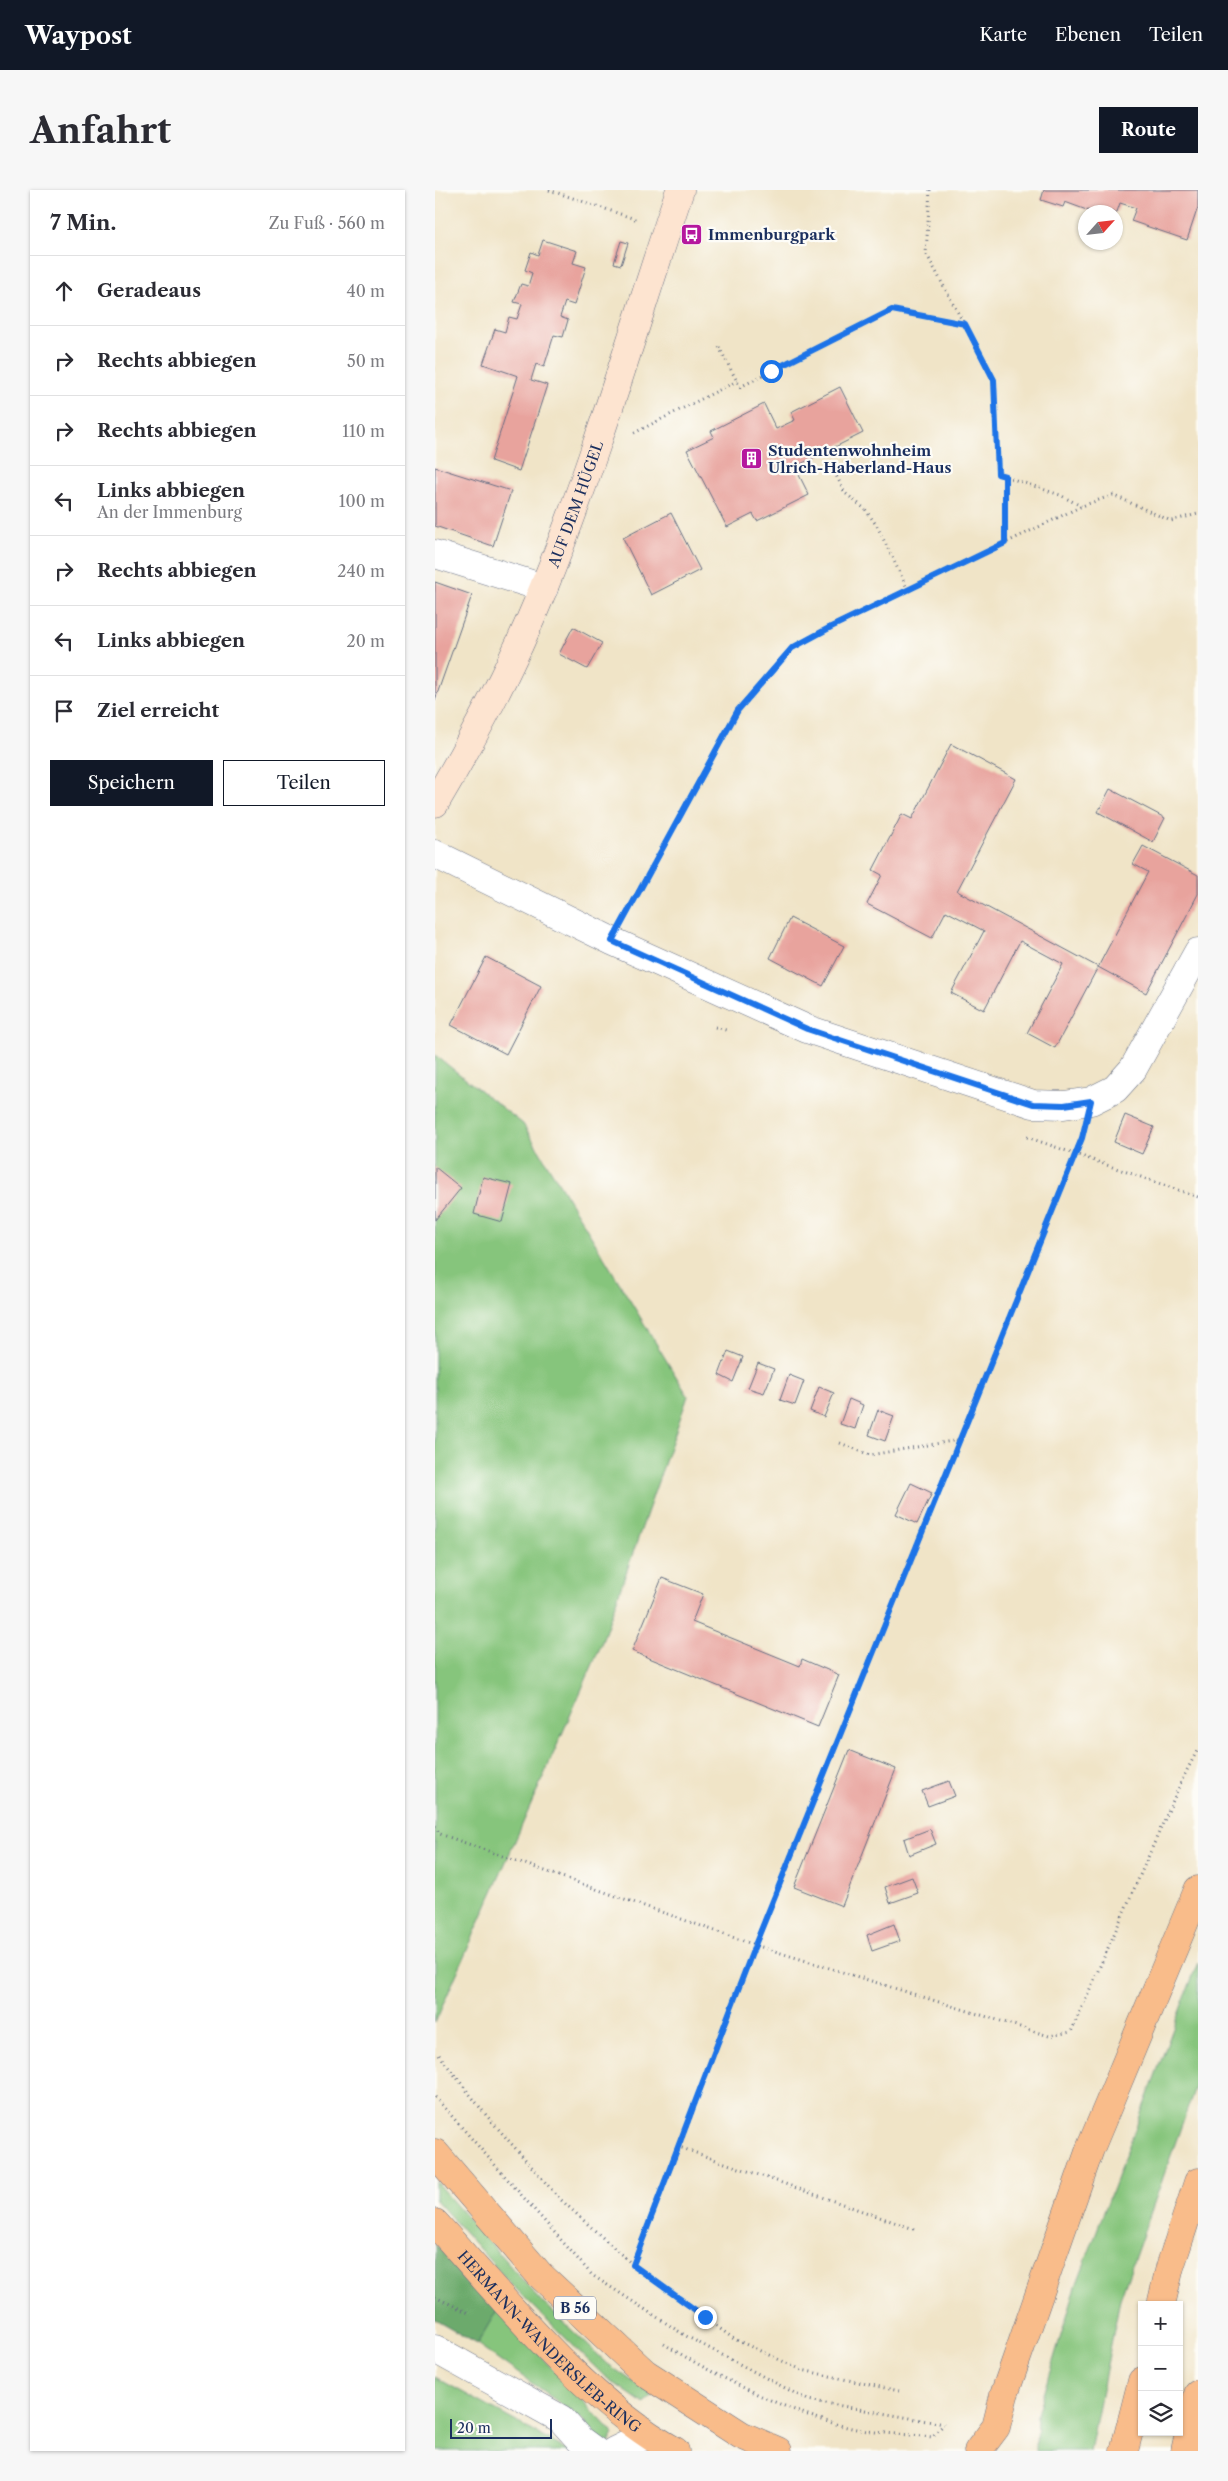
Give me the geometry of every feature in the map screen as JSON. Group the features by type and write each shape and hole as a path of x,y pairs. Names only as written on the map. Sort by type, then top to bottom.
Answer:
{"main road":[{"path":"978,2451 995,2427 1004,2395 1091,2149 1198,1890"},
{"name":"B 56","path":"435,2153 539,2274 645,2373 748,2443 778,2451"},
{"path":"1162,2301 1170,2267 1198,2182"},
{"name":"HERMANN-WANDERSLEB-RING","path":"435,2222 575,2374 647,2435"},
{"path":"1124,2451 1139,2391"},
{"path":"1185,2451 1198,2394"},
{"name":"B 56","path":"647,2435 675,2451"}],"street":[{"name":"AUF DEM HÜGEL","path":"435,804 457,767 514,654 544,588 572,515 680,190"},
{"path":"435,554 544,588"},
{"path":"435,854 612,941 807,1029 1033,1104 1064,1105 1091,1101 1115,1089 1133,1069 1198,952"},
{"path":"435,2349 561,2419 580,2440 595,2451"},
{"path":"614,2451 647,2435"}],"path":[{"path":"549,190 638,220"},
{"path":"930,190 926,253 994,380 998,474 1060,494 1082,506"},
{"path":"719,347 739,387 892,310 965,324"},
{"path":"626,437 737,382"},
{"path":"830,463 845,493 865,509 877,526 908,590"},
{"path":"1005,476 1005,543"},
{"path":"612,941 738,710 792,648 1082,506 1113,495 1171,521 1198,514"},
{"path":"633,2265 755,1945 1082,1138 1091,1101"},
{"path":"840,1443 870,1455 959,1440"},
{"path":"435,1826 440,1834 755,1945 1049,2036 1071,2032 1182,1780 1198,1749"},
{"path":"439,2055 486,2115 560,2199 633,2265 743,2343 802,2370 899,2392"},
{"path":"435,2097 592,2275 686,2336 809,2400 945,2424 932,2437 855,2429 787,2407 686,2358 661,2342"},
{"path":"679,2147 914,2229"},
{"path":"435,2297 473,2315"}],"green space":[{"path":"435,1055 523,1124 688,1396 599,1650 435,2023"},
{"path":"1198,1962 1198,2079 1120,2299 1090,2451 1036,2451 1037,2414 1076,2286"},
{"path":"435,2181 543,2303 608,2364 652,2395 644,2404 604,2376 507,2280 435,2199"},
{"path":"435,2243 497,2310 477,2344 435,2320"},
{"path":"497,2310 614,2434 606,2449 592,2435 585,2421 477,2344"},
{"path":"435,2377 569,2451 435,2451"}],"building":[{"path":"1044,190 1198,190 1198,207 1187,240 1131,221 1136,208 1120,203 1119,205 1078,205 1078,207 1065,202 1063,207 1041,200"},
{"path":"543,240 577,251 573,263 586,267 574,305 565,302 560,317 568,320 563,337 554,335 544,367 536,364 531,380 547,385 519,471 491,461 518,376 483,364 495,329 505,332 509,317 517,319 522,304 514,302 521,284 528,286 532,273 525,270 531,252 538,255"},
{"path":"621,241 628,243 621,265 614,263"},
{"name":"Studentenwohnheim Ulrich-Haberland-Haus","path":"840,387 863,433 795,467 809,495 757,521 753,514 727,527 687,450 714,437 711,431 764,404 776,429 795,420 791,412"},
{"path":"435,467 511,491 493,546 435,526"},
{"path":"671,513 700,570 651,595 623,538"},
{"path":"435,582 472,595 435,700"},
{"path":"573,627 602,643 587,669 559,654"},
{"path":"951,744 1016,779 957,891 1098,967 1055,1048 1027,1033 1063,964 1020,941 984,1010 951,993 984,931 946,911 932,938 867,904 882,875 873,870 902,814 912,819"},
{"path":"1110,789 1165,818 1153,842 1098,812"},
{"path":"1143,846 1198,875 1198,894 1146,993 1098,967 1148,872 1133,864"},
{"path":"790,918 844,946 823,986 770,958"},
{"path":"486,957 541,986 506,1054 451,1025"},
{"path":"1125,1115 1154,1127 1142,1154 1114,1142"},
{"path":"435,1167 461,1188 435,1220"},
{"path":"483,1177 512,1184 502,1222 474,1214"},
{"path":"728,1351 743,1357 733,1382 719,1375"},
{"path":"758,1363 774,1369 764,1393 748,1388"},
{"path":"789,1375 804,1381 795,1405 780,1400"},
{"path":"819,1387 834,1393 824,1417 810,1411"},
{"path":"849,1399 863,1405 855,1429 840,1424"},
{"path":"878,1410 894,1416 885,1441 869,1435"},
{"path":"911,1483 932,1493 917,1524 896,1514"},
{"path":"662,1578 703,1594 692,1622 800,1666 802,1659 839,1675 818,1727 632,1651"},
{"path":"849,1750 896,1769 842,1906 794,1887"},
{"path":"949,1781 955,1796 928,1806 922,1791"},
{"path":"930,1829 936,1844 909,1855 904,1839"},
{"path":"912,1877 918,1893 890,1903 885,1887"},
{"path":"894,1924 900,1941 872,1951 867,1935"}],"place":[{"name":"Immenburgpark","path":"692,234"},
{"name":"Studentenwohnheim Ulrich-Haberland-Haus","path":"752,459"}],"route":[{"path":"705,2317 633,2265 755,1945 1082,1138 1091,1101 1064,1105 1033,1104 807,1029 612,941 738,710 792,648 831,627 1005,543 1005,476 998,474 994,380 965,324 892,310 771,371"}]}
